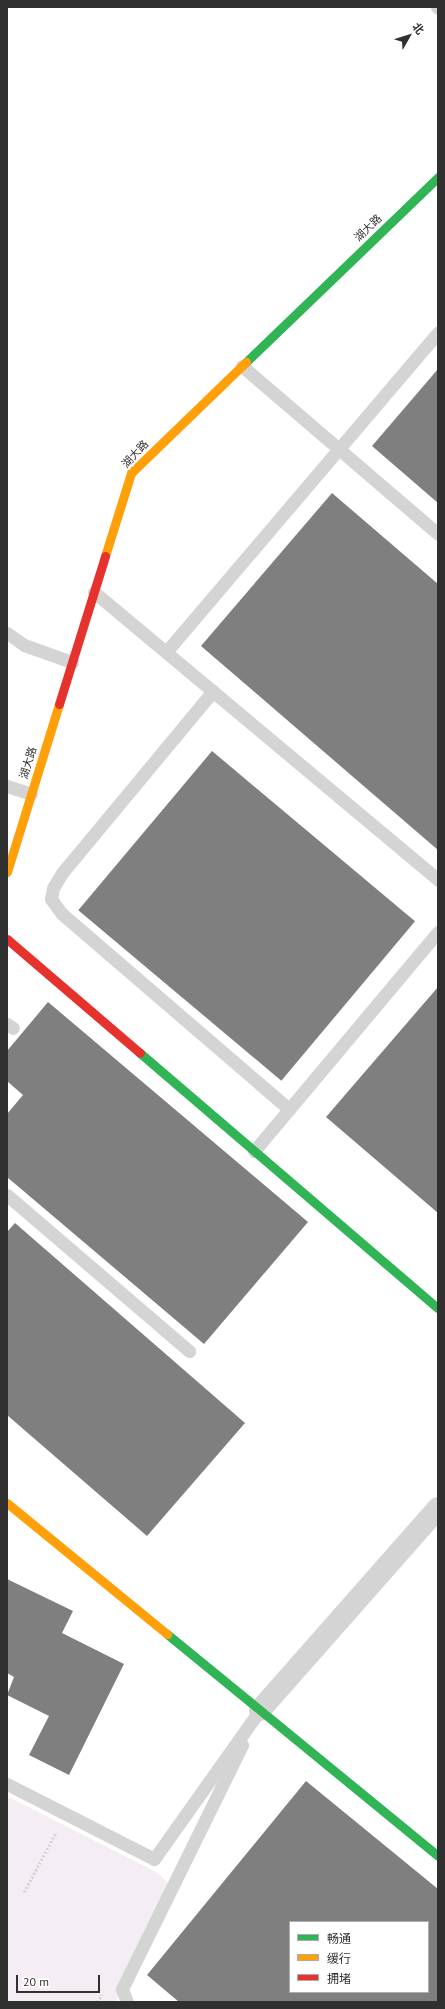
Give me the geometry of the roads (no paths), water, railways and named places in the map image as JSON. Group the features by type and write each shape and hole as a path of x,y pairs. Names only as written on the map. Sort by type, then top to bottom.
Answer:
{"street":[{"name":"湖大路","path":"7,872 131,473 438,176"},
{"path":"7,939 438,1308"},
{"path":"7,1503 438,1856"},
{"path":"260,1710 438,1508"}],"lane":[{"path":"166,652 438,332"},
{"path":"242,366 438,534"},
{"path":"94,592 438,880"},
{"path":"7,633 24,645 72,662"},
{"path":"213,691 62,873 53,888 52,899 61,913 289,1109"},
{"path":"7,786 31,794"},
{"path":"254,1151 438,932"},
{"path":"7,1195 189,1351"},
{"path":"7,1784 154,1858 260,1710"},
{"path":"127,2002 122,1989 260,1710"}]}
